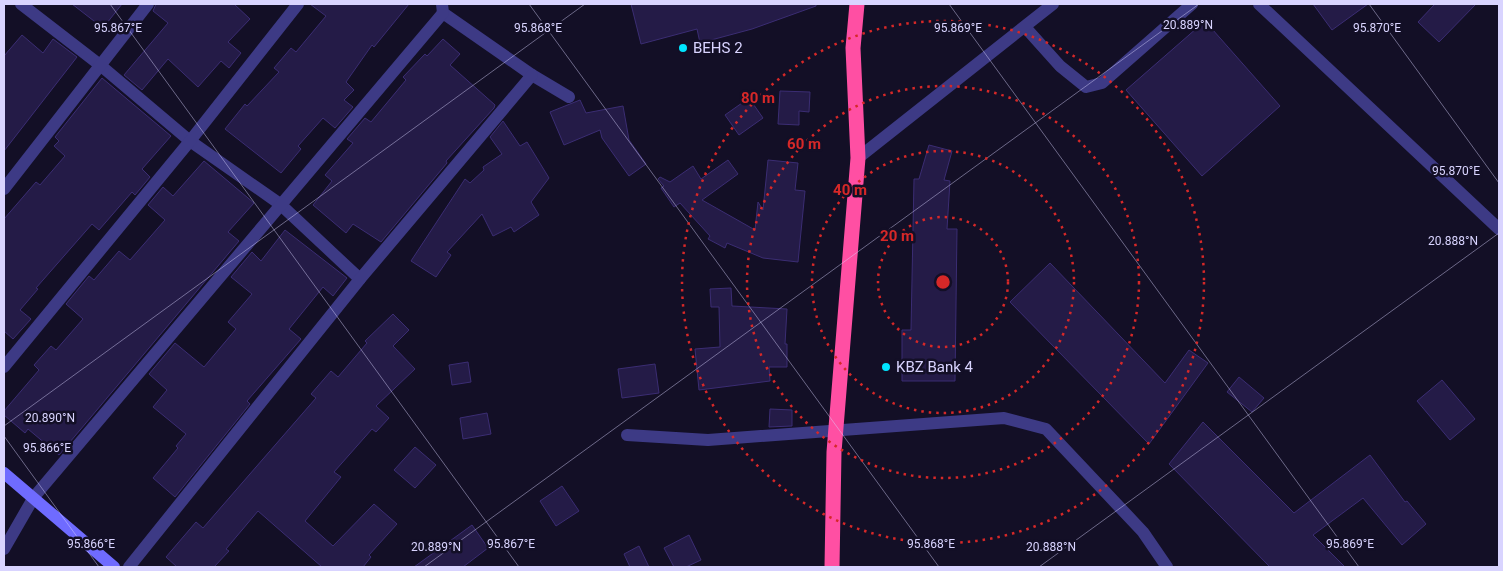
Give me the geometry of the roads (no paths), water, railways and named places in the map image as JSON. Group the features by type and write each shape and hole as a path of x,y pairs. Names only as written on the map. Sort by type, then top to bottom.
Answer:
{"highway":[{"path":"832,567 835,431 858,158 853,48 857,4"}],"street":[{"path":"21,4 100,65 190,141 280,204 360,279"},
{"path":"4,189 148,4"},
{"path":"4,367 190,141 298,4"},
{"path":"858,158 1053,4"},
{"path":"1025,27 1060,66 1086,87 1102,83 1192,4"},
{"path":"1259,4 1499,229"},
{"path":"4,549 34,497 443,8 532,75 569,97"},
{"path":"129,567 360,279 532,75"},
{"path":"627,435 708,440 1004,418 1046,429 1142,532 1167,567"},
{"path":"4,473 114,567"}],"place":[{"name":"BEHS 2","path":"683,48"},
{"name":"KBZ Bank 4","path":"886,367"}]}
